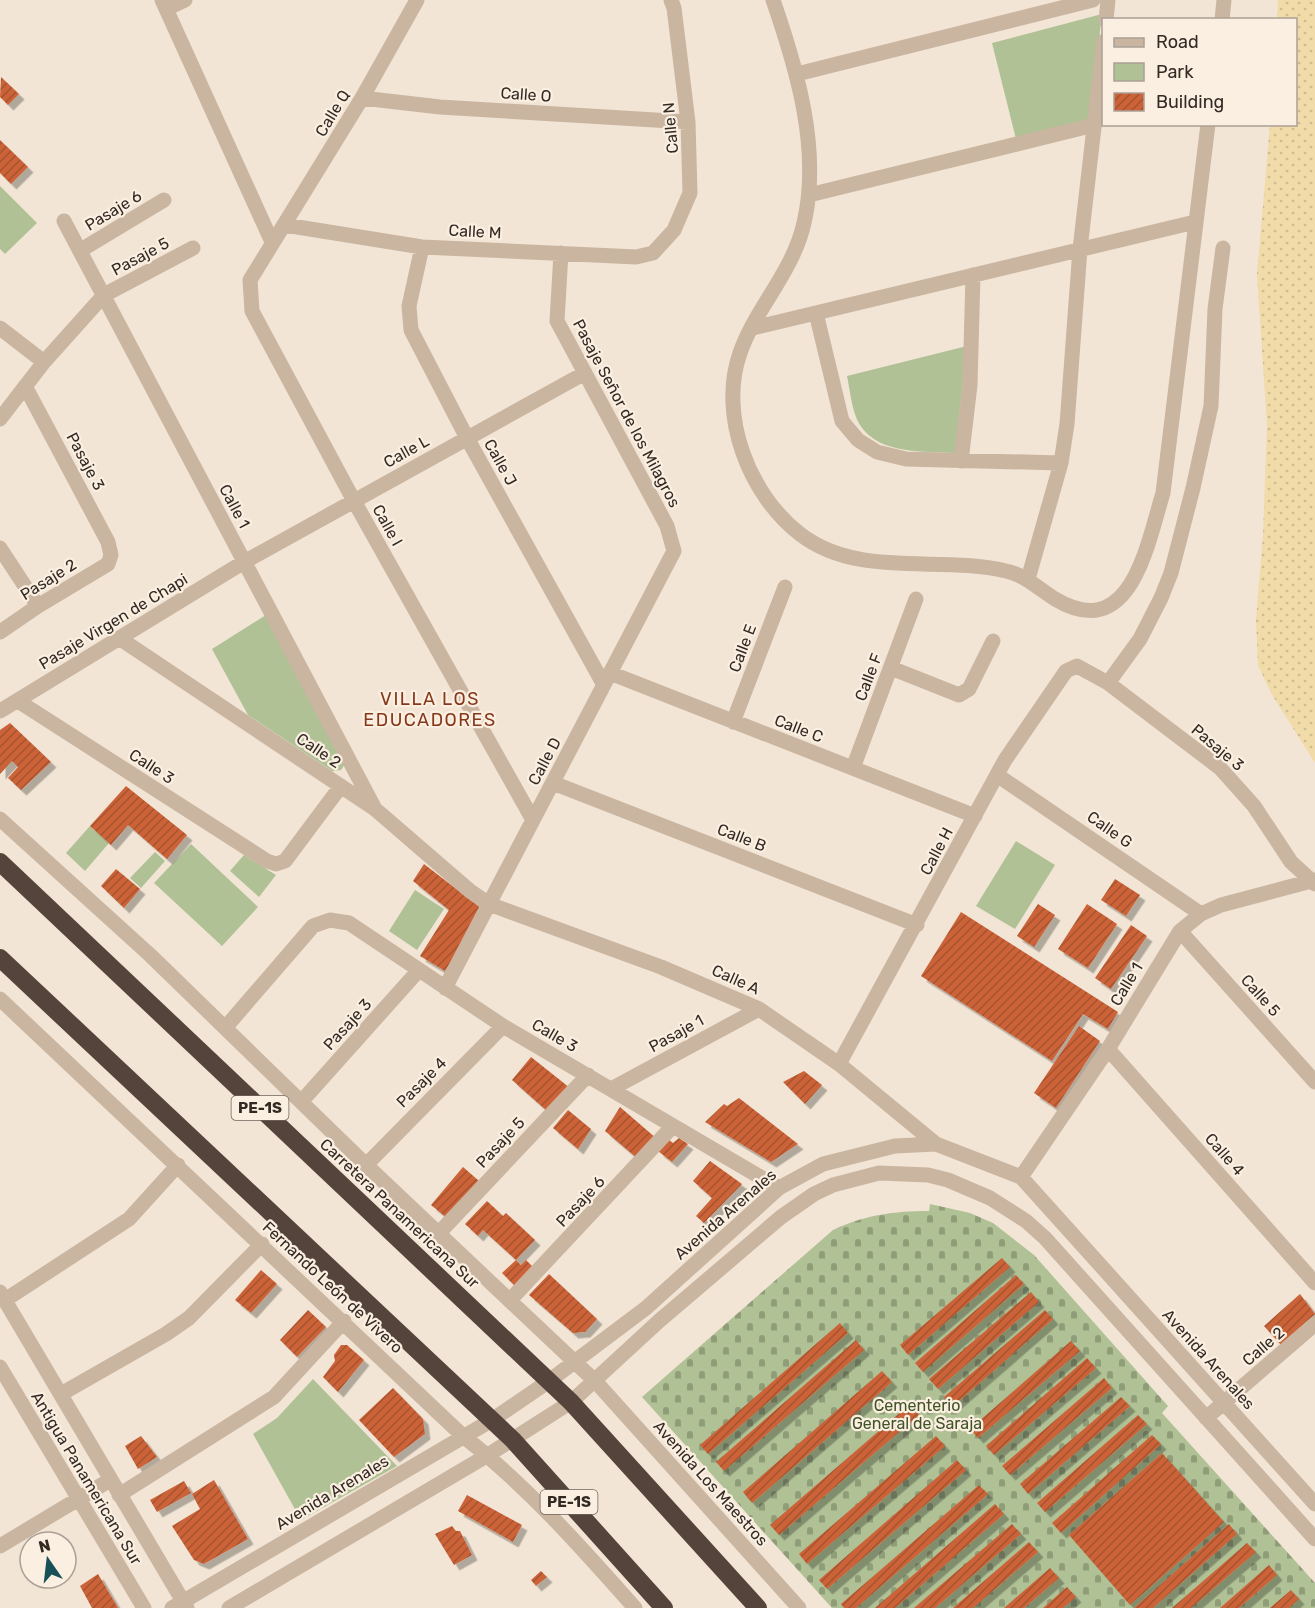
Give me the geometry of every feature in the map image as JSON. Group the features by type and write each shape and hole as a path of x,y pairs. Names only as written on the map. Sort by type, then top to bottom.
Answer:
{"highway":[{"name":"Carretera Panamericana Sur","path":"0,862 571,1402 758,1608"},
{"name":"PE-1S","path":"0,958 513,1440 664,1608"}],"street":[{"path":"185,0 164,5 272,242"},
{"name":"Calle Q","path":"272,242 285,225 362,98 417,0"},
{"name":"Calle N","path":"661,245 674,230 690,193 688,122 674,8 671,0"},
{"path":"773,0 797,74 809,165 809,195 804,224 793,254 740,353 735,377 734,400 738,440 753,477 771,504 800,534 826,548 868,561 975,566 1008,571 1028,579 1072,609 1096,611 1113,605 1128,592 1146,548 1163,493 1208,126"},
{"path":"797,74 1093,0"},
{"path":"1106,18 1108,0"},
{"path":"1222,18 1224,0"},
{"path":"1028,579 1061,463 1080,249 1102,58"},
{"name":"Calle O","path":"362,98 440,107 688,122"},
{"path":"809,195 1094,125"},
{"name":"Pasaje 6","path":"81,250 164,200"},
{"name":"Calle 1","path":"64,221 375,809"},
{"path":"753,328 1195,222"},
{"name":"Calle M","path":"285,225 422,247 636,257 653,253 661,245"},
{"name":"Calle I","path":"272,242 249,280 252,311 354,501 533,820"},
{"name":"Calle J","path":"422,247 409,306 411,330 467,438 607,679"},
{"name":"Pasaje 5","path":"104,295 193,248"},
{"path":"1108,683 1140,639 1161,598 1171,573 1194,488 1211,406 1215,309 1222,248"},
{"name":"Pasaje Señor de los Milagros","path":"561,254 557,321 667,526 674,551"},
{"path":"962,461 970,385 973,275"},
{"path":"2,412 104,295"},
{"path":"816,313 842,421 858,440 877,452 906,459 1061,463"},
{"path":"0,328 44,362"},
{"name":"Calle L","path":"244,562 585,373"},
{"name":"Pasaje 3","path":"25,386 108,542 111,555"},
{"path":"0,548 38,606"},
{"name":"Calle D","path":"445,988 674,551"},
{"name":"Pasaje 2","path":"0,632 108,564 111,555"},
{"name":"Pasaje Virgen de Chapi","path":"0,711 244,562"},
{"name":"Calle E","path":"733,722 785,587"},
{"name":"Calle F","path":"853,768 916,599"},
{"name":"Calle 2","path":"119,638 375,809 470,891 489,904"},
{"path":"891,668 959,695 969,689 993,640"},
{"name":"Pasaje 3","path":"1077,666 1108,683 1220,768 1254,806 1291,862 1313,882"},
{"name":"Calle H","path":"839,1064 997,776 1066,671 1077,666"},
{"name":"Calle C","path":"607,679 733,722 975,816"},
{"name":"Calle 3","path":"18,701 267,861 276,864 285,861 341,786"},
{"name":"Calle G","path":"997,776 1201,914"},
{"name":"Calle B","path":"553,783 917,925"},
{"name":"Carretera Panamericana Sur","path":"0,819 150,955 366,1165 511,1299 596,1382"},
{"name":"Calle 1","path":"1021,1177 1108,1049 1180,931 1201,914 1221,905 1313,882"},
{"name":"Calle A","path":"489,904 661,967 759,1009 839,1064 936,1144"},
{"name":"Calle 3","path":"225,1028 313,926 330,920 349,923 503,1026 779,1188"},
{"name":"Calle 5","path":"1180,931 1315,1082"},
{"name":"Pasaje 3","path":"301,1102 419,970"},
{"name":"Fernando León de Vivero","path":"0,999 463,1436 488,1455 551,1515 635,1608"},
{"name":"Pasaje 1","path":"611,1089 759,1009"},
{"name":"Pasaje 4","path":"366,1165 503,1026"},
{"name":"Calle 4","path":"1108,1049 1315,1284"},
{"name":"Pasaje 5","path":"439,1233 588,1075"},
{"name":"Pasaje 6","path":"511,1299 673,1126"},
{"name":"Avenida Arenales","path":"181,1606 492,1420 549,1381 646,1308 779,1188 799,1175 838,1159 875,1149 936,1144 1021,1177 1315,1504"},
{"path":"178,1165 129,1219 2,1296 61,1394 181,1606"},
{"path":"229,1608 513,1440 571,1402 596,1382 659,1321 796,1205 814,1194 857,1178 904,1173 948,1179 972,1188 1026,1221 1044,1238 1315,1539"},
{"path":"61,1394 166,1334 189,1318 262,1244"},
{"path":"119,1495 254,1412 274,1397 344,1322"},
{"name":"Calle 2","path":"1206,1418 1315,1324"},
{"name":"Antigua Panamericana Sur","path":"0,1367 144,1608"},
{"name":"Avenida Los Maestros","path":"596,1382 799,1608"},
{"path":"0,1546 79,1500 110,1479"}],"sand":[{"path":"1278,0 1315,0 1315,763 1271,693 1258,665 1256,620 1263,535 1267,425 1257,274 1270,126 1297,126 1297,18 1277,18"}],"green space":[{"path":"1102,14 1089,124 1017,143 992,43"},
{"path":"0,186 37,223 5,254 0,249"},
{"path":"967,346 955,453 903,450 890,447 868,435 857,420 847,376"},
{"path":"266,615 345,764 341,770 332,771 248,715 212,649"},
{"path":"90,826 109,843 85,871 66,853"},
{"path":"1016,841 1055,865 1015,929 976,906"},
{"path":"191,844 258,907 222,946 154,883"},
{"path":"155,852 165,861 141,888 130,878"},
{"path":"244,855 276,875 259,897 230,871"},
{"path":"415,890 444,909 417,950 389,931"},
{"name":"Cementerio General de Saraja","path":"930,1204 970,1213 993,1223 1034,1255 1168,1406 1162,1413 1315,1583 1315,1608 832,1608 642,1397 833,1230 880,1215 929,1211"},
{"path":"313,1379 397,1466 301,1520 253,1434 277,1418"}],"building":[{"path":"1,77 19,94 8,105 0,97"},
{"path":"0,140 28,167 11,184 0,173"},
{"path":"10,723 51,762 21,790 8,778 18,767 12,761 0,774 0,730"},
{"path":"126,786 187,835 167,859 128,825 111,845 90,826"},
{"path":"424,864 481,908 482,912 445,971 420,956 449,910 413,881"},
{"path":"116,869 140,889 124,908 101,886"},
{"path":"1115,879 1140,895 1126,916 1101,900"},
{"path":"1038,904 1055,915 1034,947 1017,936"},
{"path":"1087,904 1117,924 1088,968 1058,949"},
{"path":"961,912 1118,1012 1108,1029 1083,1014 1052,1061 921,976"},
{"path":"1131,925 1147,936 1111,989 1095,978"},
{"path":"1079,1026 1100,1041 1056,1108 1034,1093"},
{"path":"531,1057 570,1088 547,1111 512,1080"},
{"path":"804,1071 822,1085 805,1104 783,1082"},
{"path":"739,1098 798,1144 771,1162 705,1122 724,1104 727,1106"},
{"path":"620,1107 657,1139 638,1159 605,1131"},
{"path":"568,1110 591,1129 578,1149 553,1128"},
{"path":"679,1138 688,1144 672,1162 658,1151 668,1139 673,1143"},
{"path":"710,1161 742,1184 704,1223 696,1216 712,1198 693,1181"},
{"path":"463,1167 479,1181 447,1218 431,1205"},
{"path":"487,1201 503,1216 506,1213 535,1240 516,1260 483,1230 478,1236 465,1224"},
{"path":"1002,1258 1010,1267 908,1355 900,1345"},
{"path":"516,1260 521,1265 526,1260 536,1270 517,1288 502,1273"},
{"path":"261,1270 277,1284 251,1313 235,1300"},
{"path":"549,1274 597,1319 585,1332 573,1333 529,1295"},
{"path":"1016,1275 1024,1284 923,1372 915,1363"},
{"path":"1031,1292 1039,1302 938,1389 929,1379"},
{"path":"1300,1294 1315,1314 1281,1345 1264,1326"},
{"path":"308,1310 326,1327 297,1357 280,1340"},
{"path":"1045,1310 1053,1319 952,1407 944,1397"},
{"path":"840,1323 848,1333 708,1454 700,1445"},
{"path":"856,1340 864,1350 724,1471 716,1462"},
{"path":"1071,1341 1080,1351 978,1438 970,1429"},
{"path":"341,1345 347,1345 364,1360 338,1392 323,1377 335,1361 334,1355"},
{"path":"1087,1358 1096,1368 994,1455 986,1446"},
{"path":"882,1371 892,1382 752,1503 743,1492"},
{"path":"1104,1378 1112,1388 1010,1475 1002,1466"},
{"path":"393,1388 423,1419 425,1434 394,1457 359,1420"},
{"path":"1121,1397 1130,1406 1028,1494 1020,1484"},
{"path":"910,1404 919,1415 779,1535 770,1525"},
{"path":"1138,1415 1147,1424 1045,1512 1037,1503"},
{"path":"1152,1435 1161,1444 1061,1533 1052,1523"},
{"path":"141,1436 157,1457 138,1469 125,1446"},
{"path":"936,1436 945,1446 807,1564 799,1554"},
{"path":"1162,1453 1224,1522 1130,1605 1069,1535"},
{"path":"957,1460 966,1470 827,1589 819,1580"},
{"path":"214,1480 248,1539 204,1564 194,1560 172,1526 200,1509 192,1494"},
{"path":"184,1481 191,1493 157,1512 150,1500"},
{"path":"979,1485 988,1494 856,1608 844,1608 841,1604"},
{"path":"467,1495 522,1525 513,1542 458,1511"},
{"path":"995,1504 1004,1514 895,1608 875,1608"},
{"path":"1012,1524 1021,1534 935,1608 914,1608"},
{"path":"1229,1524 1237,1534 1153,1608 1134,1608"},
{"path":"452,1526 456,1531 460,1531 472,1555 454,1565 435,1534"},
{"path":"1029,1542 1038,1552 973,1608 953,1608"},
{"path":"1247,1543 1256,1552 1191,1608 1172,1608"},
{"path":"1269,1565 1277,1575 1239,1608 1220,1608"},
{"path":"1050,1568 1059,1578 1024,1608 1004,1608"},
{"path":"541,1571 547,1577 536,1586 531,1580"},
{"path":"98,1574 118,1608 92,1608 80,1586"},
{"path":"1067,1587 1076,1597 1063,1608 1043,1608"},
{"path":"1291,1590 1299,1599 1289,1608 1270,1608"}],"district":[{"name":"VILLA LOS EDUCADORES","path":"430,709"}]}
